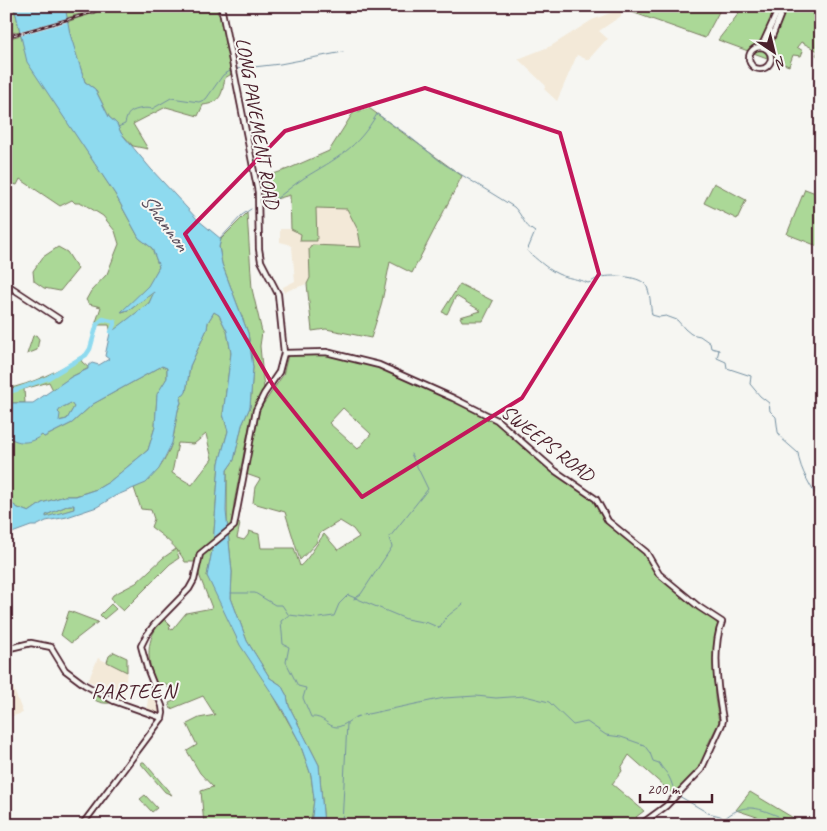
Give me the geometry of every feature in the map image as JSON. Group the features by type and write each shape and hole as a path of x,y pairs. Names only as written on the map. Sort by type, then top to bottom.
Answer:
{"street":[{"name":"LONG PAVEMENT ROAD","path":"162,718 162,706 147,668 141,646 154,625 189,589 194,580 198,557 234,526 256,410 279,372 284,353 278,294 262,261 259,250 258,192 221,6"},
{"path":"760,47 767,49 771,55 770,63 764,69 756,68 750,62 749,57 752,50 760,47 764,41 782,6"},
{"path":"767,49 782,6"},
{"path":"6,284 59,319"},
{"name":"SWEEPS ROAD","path":"284,353 326,352 370,363 453,398 497,420 554,470 596,499 608,521 646,552 659,574 699,607 722,622 718,631 717,654 717,691 723,720 722,724 701,770 666,806 640,825"},
{"path":"6,649 31,643 51,646 65,670 93,690 114,701 162,718 82,825"}],"highlighted area":[{"path":"425,88 560,133 599,274 522,398 362,497 274,387 185,234 285,131"}],"shaded area":[{"path":"100,6 110,6 67,22 67,18"},
{"path":"621,9 621,16 599,31 608,39 588,60 577,55 557,101 544,89 546,86 518,59 551,46 592,20"},
{"path":"316,208 347,209 358,230 361,248 309,254 310,278 307,284 284,293 283,287 295,281 292,247 280,242 280,229 291,229 301,234 300,240"},
{"path":"98,658 127,672 123,701 106,694 106,692 96,686 97,684 88,681"},
{"path":"6,670 23,713 6,718"},
{"path":"148,693 156,697 162,715 159,716 147,712"}],"green space":[{"path":"6,6 14,6 20,31 6,34"},
{"path":"65,6 100,6 67,18"},
{"path":"110,6 220,6 217,11 222,16 233,73 225,78 220,97 214,102 203,105 198,116 166,107 133,124 148,149 133,146 121,133 117,124 109,117 95,89 85,82 73,45 67,22"},
{"path":"635,6 724,6 721,8 705,38 626,10"},
{"path":"730,6 821,6 821,58 816,55 818,51 801,42 797,47 803,51 801,56 793,55 789,66 718,40 739,13"},
{"path":"21,35 28,62 115,194 139,238 152,248 159,267 149,286 122,312 131,309 155,291 149,303 111,333 109,325 95,325 101,307 89,304 86,300 91,291 107,274 119,244 115,231 103,216 82,203 75,203 72,200 60,206 20,179 17,185 6,182 6,39"},
{"path":"369,108 462,176 412,273 390,262 381,306 371,338 326,329 312,331 307,284 310,278 309,249 312,245 361,247 358,230 347,209 316,208 317,241 300,241 301,234 291,229 290,195 262,203 259,179 329,151 353,113"},
{"path":"714,183 746,200 737,219 704,203"},
{"path":"805,189 821,195 820,247 787,234"},
{"path":"247,213 252,289 262,332 260,346 264,389 251,417 234,503 232,525 227,530 227,470 234,460 242,425 250,407 253,367 248,333 222,264 219,247 221,239"},
{"path":"58,247 67,252 78,269 60,291 44,288 34,281 33,271 43,257"},
{"path":"460,284 493,301 483,321 462,321 460,317 481,311 456,296 447,314 442,312"},
{"path":"214,312 219,315 227,331 231,353 223,414 228,431 219,463 213,546 207,576 299,741 311,775 314,799 311,825 204,825 201,791 213,787 200,773 187,751 197,745 187,724 199,718 215,715 203,696 171,709 169,703 176,700 171,688 169,689 165,683 156,686 149,659 150,643 157,626 163,618 171,626 169,628 172,630 186,613 212,608 198,572 198,562 185,562 174,547 151,527 154,519 151,510 141,509 134,488 155,473 169,450 181,403 181,396 186,392 190,366 207,329 208,322","holes":["206,434 212,459 192,485 172,473 178,443 194,444"]},
{"path":"36,335 39,339 37,350 27,354 33,336"},
{"path":"314,353 365,362 439,393 497,422 551,469 595,500 607,520 641,550 654,570 697,609 715,621 718,625 714,671 715,698 719,722 708,744 701,767 674,795 629,755 621,768 622,771 612,784 644,811 636,817 639,820 636,825 324,825 319,765 289,706 287,696 281,685 270,678 247,641 231,598 232,572 228,533 238,523 240,524 237,538 244,540 249,531 259,534 261,548 294,548 300,566 324,534 338,550 359,537 353,529 340,521 320,533 316,543 300,560 285,512 253,503 255,487 260,479 246,474 260,409 283,375 288,355","holes":["343,408 371,434 358,449 329,423"]},
{"path":"80,357 82,362 89,368 71,377 53,390 49,382 24,389 25,403 6,403 6,389 44,376"},
{"path":"162,366 167,368 167,378 157,396 155,427 148,450 109,482 97,489 42,503 29,512 18,508 6,500 6,435 11,439 39,437 42,435 44,437 72,423 93,404"},
{"path":"71,403 74,407 67,419 58,421 58,412 61,408"},
{"path":"69,505 74,505 74,509 46,518 46,515"},
{"path":"176,549 179,558 170,564 123,611 113,602 111,598 113,595 136,583 163,558"},
{"path":"111,604 116,609 104,619 100,615"},
{"path":"69,611 98,622 71,643 61,635"},
{"path":"114,652 127,658 127,672 107,662 109,656"},
{"path":"94,694 115,702 100,702 92,697"},
{"path":"142,762 172,795 165,792 141,764"},
{"path":"750,792 805,825 787,825 777,819 773,825 770,825 766,820 736,810"},
{"path":"145,795 157,808 152,812 140,799"}],"water":[{"name":"Shannon","path":"14,6 65,6 70,34 85,82 95,89 109,117 117,124 121,133 151,169 198,220 221,239 219,247 222,264 248,333 253,367 250,407 242,425 234,460 227,470 226,511 232,572 231,598 247,641 270,678 281,685 287,696 289,706 319,765 324,825 311,825 314,799 311,775 299,741 281,707 240,645 207,576 213,546 219,463 228,431 223,414 231,353 227,331 219,315 214,312 208,322 207,329 190,366 186,392 181,396 172,443 159,469 146,483 115,496 97,507 67,517 46,521 12,533 6,527 6,500 18,508 29,512 42,503 65,496 76,496 97,489 109,482 148,450 155,427 157,394 167,378 167,368 162,366 93,404 72,423 44,437 42,435 28,442 20,442 6,435 6,411 11,409 9,405 6,406 6,403 33,403 71,377 88,369 88,366 92,363 99,365 109,359 105,356 110,333 149,303 154,292 131,309 121,312 148,286 159,267 152,248 139,238 115,194 27,62","holes":["71,403 74,407 67,419 59,421 60,414 58,412 61,408","69,505 74,505 74,509 46,517 46,515"]}],"pier":[{"path":"67,18 67,22 21,35 20,31"}],"waterway":[{"path":"236,69 280,64 343,52"},
{"path":"118,127 125,124 128,116 133,111 144,108 152,109 171,98 199,102 206,99 223,75 232,70"},
{"path":"267,204 345,152 362,136 377,114 444,164 514,207 528,226 535,232 527,251 550,269 561,275 588,283 598,278 609,276 623,276 641,281 645,284 648,291 652,315 666,316 677,320 691,334 700,336 710,343 711,348 719,350 717,358 726,362 727,368 751,376 750,384 769,403 770,411 776,417 778,432 781,438 798,453 804,473 821,504"},
{"path":"219,240 242,215 251,209"},
{"path":"6,392 48,378 86,355 90,349 97,324 103,319 115,322 111,332 114,337"},
{"path":"354,599 361,594 392,547 389,538 428,489 411,454"},
{"path":"231,593 248,593"},
{"path":"250,593 255,593 275,605 282,605 288,614"},
{"path":"319,618 334,616 339,604 348,595 406,619 428,623 440,628 447,617 463,604"},
{"path":"289,615 281,621 283,644 289,647 286,662 298,686 306,688 303,698 311,717 320,718 337,727 359,716"},
{"path":"289,615 315,618"},
{"path":"363,715 444,698 525,696 549,702 573,725 587,722 606,735 621,737 644,745 653,761 659,763 667,774 676,792"},
{"path":"342,825 347,723"},
{"path":"679,796 708,813 720,816 723,818 724,825"},
{"path":"723,820 730,814 743,808 763,810 778,816"},
{"path":"782,817 796,825"}],"railway":[{"path":"6,37 94,12 105,6"}],"district":[{"name":"PARTEEN","path":"134,690"}]}
